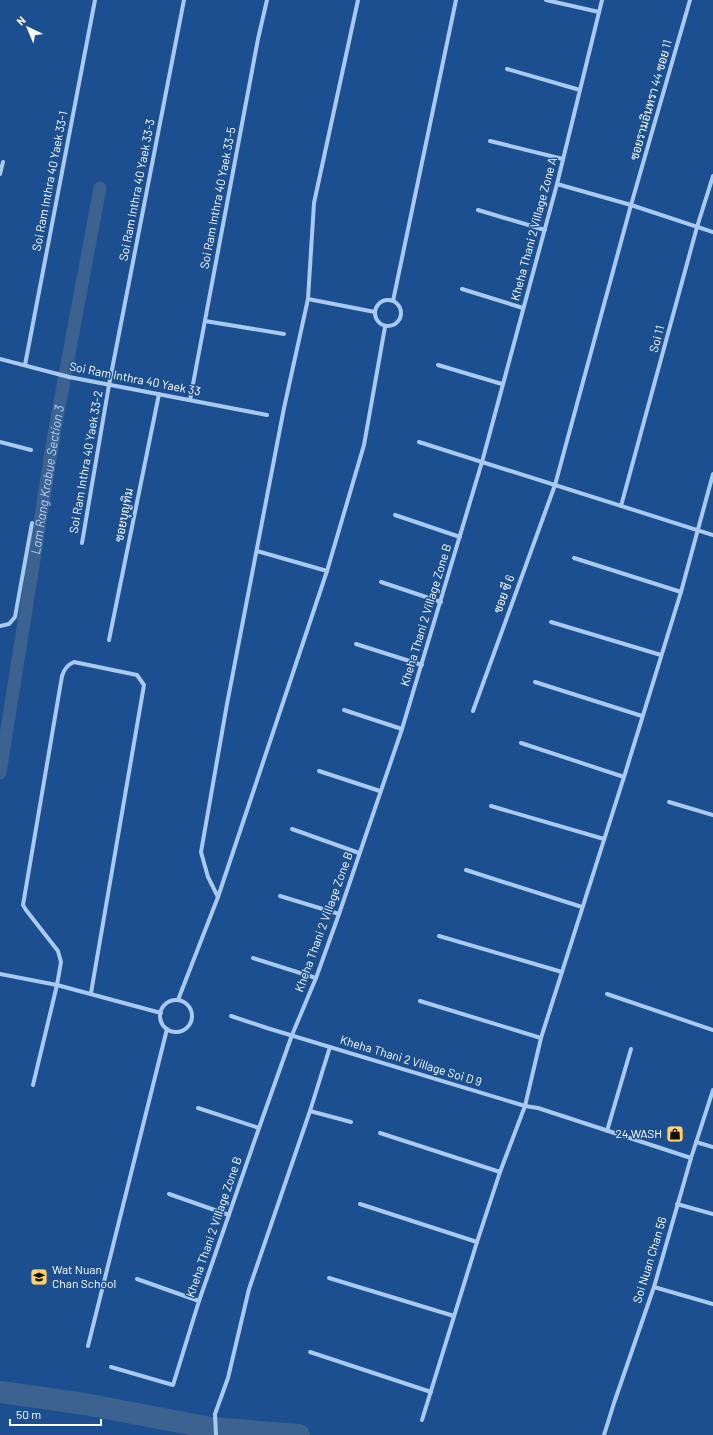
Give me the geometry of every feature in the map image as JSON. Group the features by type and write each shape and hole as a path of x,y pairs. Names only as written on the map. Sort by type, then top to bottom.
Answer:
{"street":[{"name":"Soi Ram Inthra 40 Yaek 33-1","path":"25,365 95,0"},
{"name":"Soi Ram Inthra 40 Yaek 33-3","path":"109,385 184,0"},
{"name":"Soi Ram Inthra 40 Yaek 33-5","path":"190,400 267,0"},
{"path":"218,897 208,877 201,852 227,704 284,408 308,299 314,202 358,0"},
{"path":"393,301 456,0"},
{"path":"546,0 599,12"},
{"name":"Kheha Thani 2 Village Zone A","path":"482,462 557,184 602,0"},
{"name":"ซอยรามอินทรา 44 ซอย 11","path":"554,485 631,205 690,0"},
{"path":"507,69 580,90"},
{"path":"490,141 563,159"},
{"path":"0,174 3,162"},
{"name":"Soi 11","path":"621,506 713,176"},
{"path":"557,184 631,205 713,232"},
{"path":"478,210 544,230"},
{"path":"462,289 523,308"},
{"path":"308,299 375,312"},
{"path":"385,300 393,301 401,309 401,317 393,326 385,327 376,320 375,312 376,308 381,302 385,300"},
{"path":"206,321 284,334"},
{"path":"178,1000 218,897 327,571 364,445 385,327"},
{"name":"Soi Ram Inthra 40 Yaek 33","path":"0,360 69,377 267,415"},
{"path":"438,365 502,384"},
{"name":"Soi Ram Inthra 40 Yaek 33-2","path":"82,543 109,385"},
{"name":"ซอยบุญทิม","path":"109,640 159,394"},
{"path":"0,442 31,450"},
{"path":"419,442 713,536"},
{"name":"Kheha Thani 2 Village Zone B","path":"111,1367 173,1385 199,1301 259,1128 292,1035 316,978 339,914 402,729 482,462"},
{"path":"422,1420 500,1172 524,1106 541,1038 681,592 713,474"},
{"name":"ซอย ซี 6","path":"473,711 554,485"},
{"path":"395,515 460,537"},
{"path":"0,626 9,624 15,617 32,523"},
{"path":"257,551 327,571"},
{"path":"574,558 681,592"},
{"path":"381,582 441,602"},
{"path":"551,622 661,655"},
{"path":"356,644 422,665"},
{"path":"33,1085 57,985 61,962 58,951 26,910 24,905 62,676 64,670 74,662 137,675 144,685 91,993"},
{"path":"535,682 642,716"},
{"path":"344,710 402,729"},
{"path":"521,743 624,777"},
{"path":"319,771 380,791"},
{"path":"669,802 713,815"},
{"path":"491,806 604,839"},
{"path":"292,829 360,853"},
{"path":"466,870 582,906"},
{"path":"280,896 339,914"},
{"path":"439,936 562,972"},
{"path":"253,958 316,978"},
{"path":"0,974 91,993 161,1014"},
{"path":"607,994 713,1030"},
{"path":"178,1000 184,1001 188,1005 192,1016 191,1022 188,1026 184,1030 178,1032 167,1029 163,1025 161,1014 165,1005 169,1002 178,1000"},
{"path":"420,1001 541,1038"},
{"name":"Kheha Thani 2 Village Soi D 9","path":"231,1016 524,1106 538,1108 691,1158"},
{"path":"88,1346 167,1029"},
{"path":"216,1435 215,1414 228,1378 249,1289 310,1111 330,1047"},
{"path":"607,1131 631,1049"},
{"name":"Soi Nuan Chan 56","path":"604,1435 654,1287 677,1204 713,1090"},
{"path":"198,1108 259,1128"},
{"path":"310,1111 351,1122"},
{"path":"380,1133 500,1172"},
{"path":"696,1142 713,1147"},
{"path":"169,1194 229,1215"},
{"path":"360,1204 478,1242"},
{"path":"677,1204 713,1214"},
{"path":"329,1278 454,1316"},
{"path":"137,1279 199,1301"},
{"path":"654,1287 713,1304"},
{"path":"310,1352 431,1392"}],"waterway":[{"name":"Lam Rang Krabue Section 3","path":"0,773 54,434 100,188"},
{"path":"0,1392 85,1404 211,1428 299,1435"}],"place":[{"name":"24 WASH","path":"675,1134"},
{"name":"Wat Nuan Chan School","path":"39,1277"}]}
